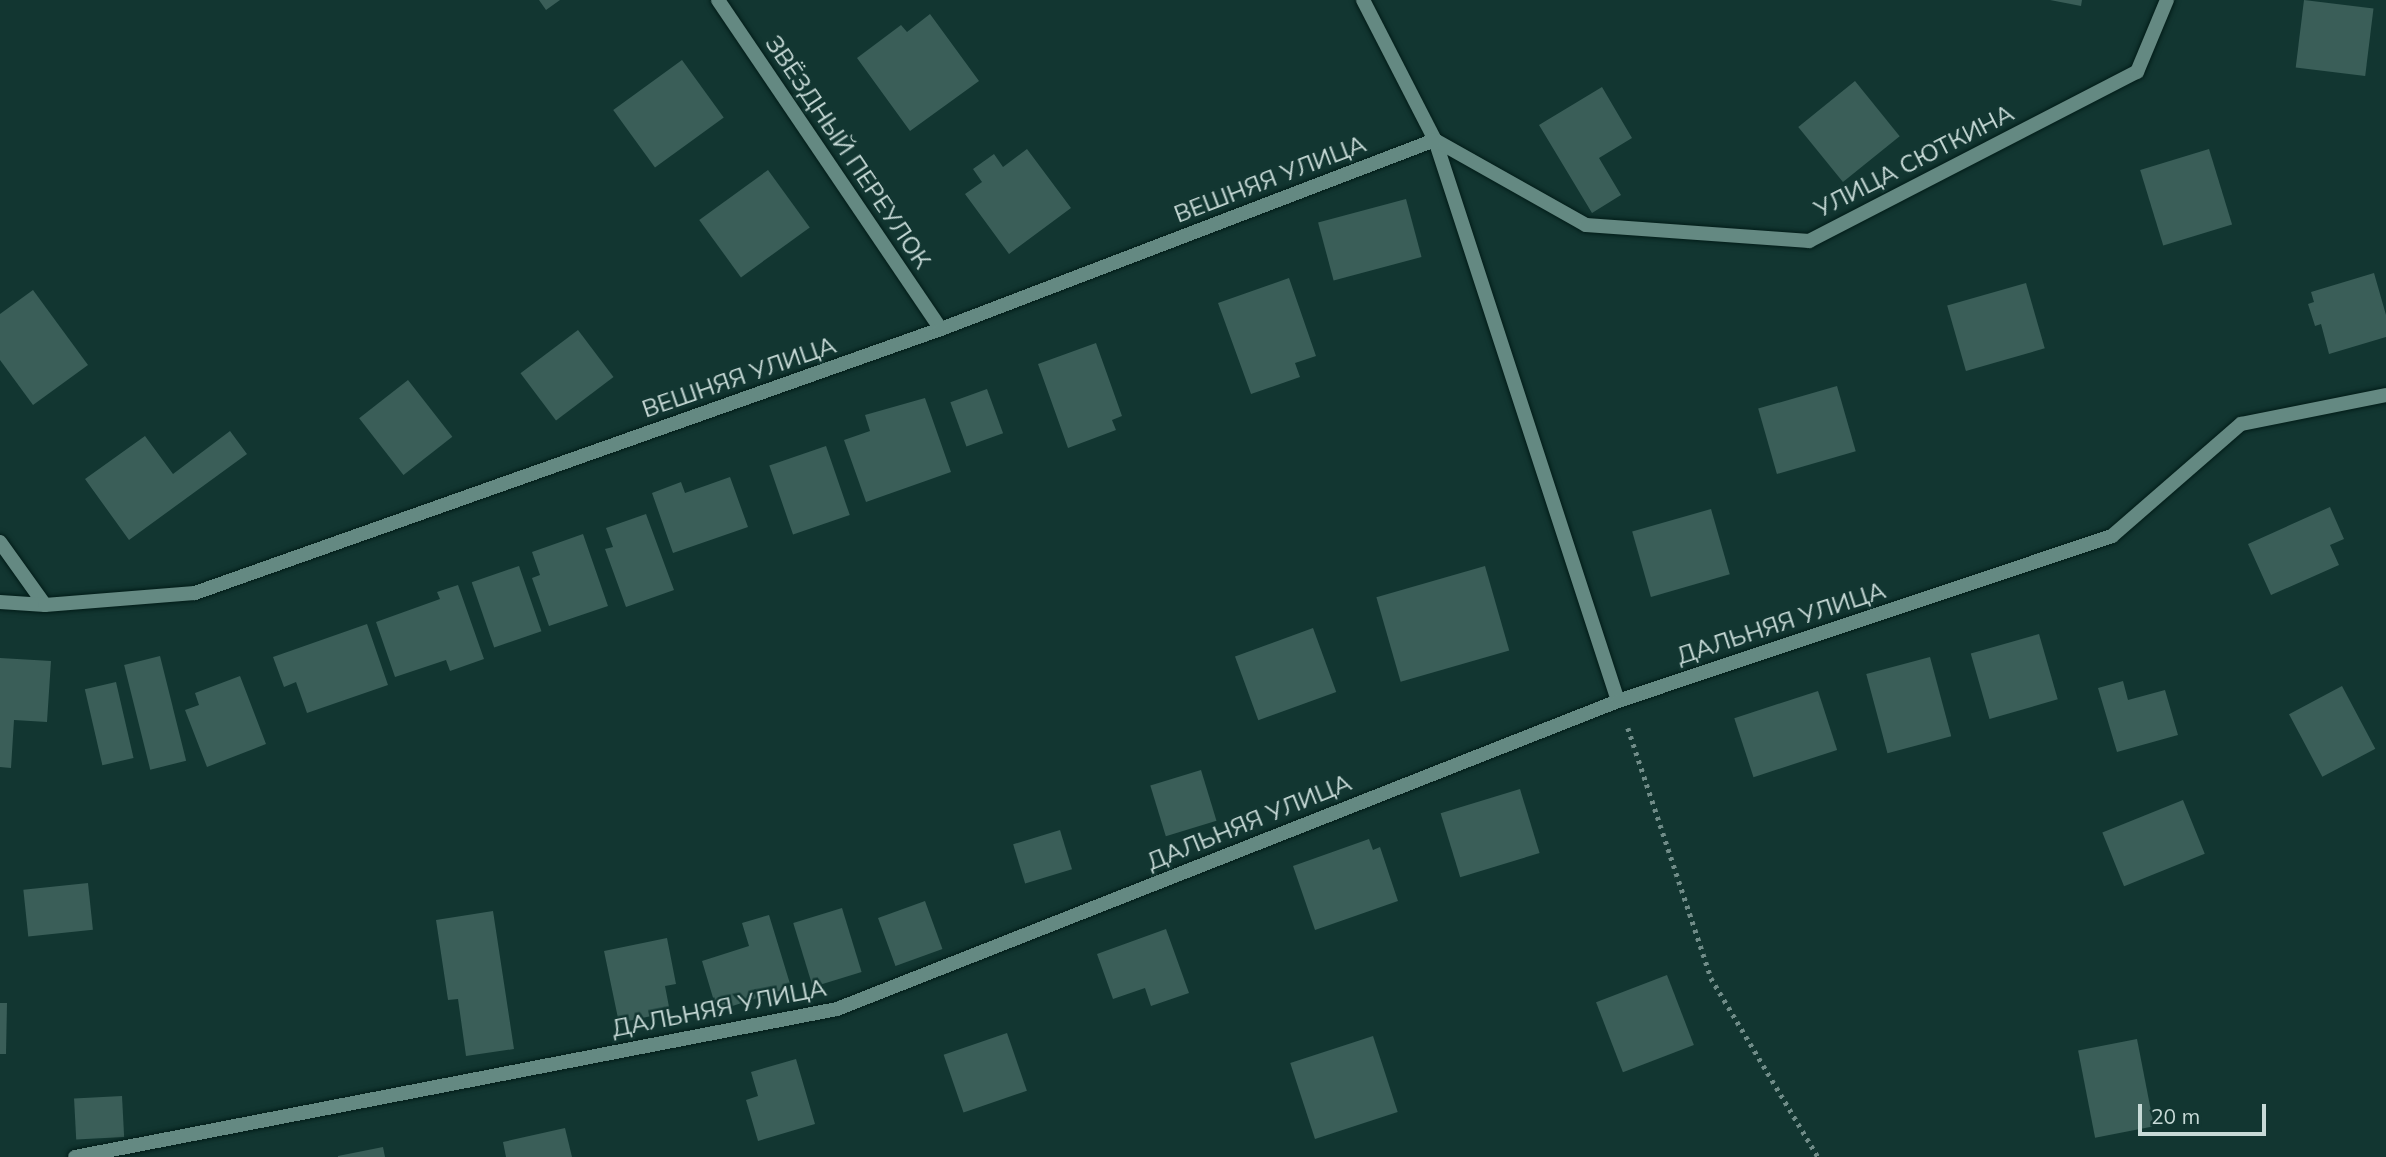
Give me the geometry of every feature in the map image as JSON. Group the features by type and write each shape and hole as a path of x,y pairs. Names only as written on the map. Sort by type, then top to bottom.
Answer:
{"street":[{"name":"ЗВЁЗДНЫЙ ПЕРЕУЛОК","path":"718,0 941,329"},
{"path":"1363,0 1435,140 1618,701"},
{"name":"УЛИЦА СЮТКИНА","path":"1435,140 1586,225 1809,241 2137,72 2167,0"},
{"name":"ВЕШНЯЯ УЛИЦА","path":"0,602 45,605 195,593 941,329 1435,140"},
{"name":"ДАЛЬНЯЯ УЛИЦА","path":"75,1157 837,1009 1618,701 2112,536 2241,424 2386,396"},
{"path":"0,542 45,605"}],"path":[{"path":"1618,701 1711,978 1818,1157"}],"building":[{"path":"539,0 560,0 546,10"},
{"path":"2050,0 2082,0 2081,6"},
{"path":"2304,0 2373,9 2365,76 2296,67"},
{"path":"930,14 979,81 910,131 857,58 901,25 907,32"},
{"path":"682,60 724,117 655,167 613,110"},
{"path":"1855,81 1900,136 1843,182 1798,127"},
{"path":"1602,87 1632,138 1599,158 1621,195 1592,213 1539,125"},
{"path":"1027,149 1071,208 1009,254 965,194 982,182 973,169 994,154 1003,167"},
{"path":"2209,149 2232,225 2163,246 2140,170"},
{"path":"768,170 810,227 741,277 699,220"},
{"path":"1406,199 1422,257 1334,281 1318,223"},
{"path":"2374,273 2386,315 2386,337 2329,354 2321,324 2315,326 2308,304 2314,302 2311,292"},
{"path":"1289,278 1316,356 1295,363 1300,377 1251,394 1218,303"},
{"path":"2026,283 2045,348 1966,371 1947,306"},
{"path":"33,290 88,365 33,405 0,360 0,314"},
{"path":"578,330 614,377 556,420 520,373"},
{"path":"1096,343 1122,416 1112,420 1116,430 1068,448 1038,364"},
{"path":"408,380 452,437 403,475 359,418"},
{"path":"1837,386 1856,451 1777,474 1758,409"},
{"path":"987,389 1003,433 966,447 950,402"},
{"path":"925,398 951,472 866,502 844,440 870,431 865,415"},
{"path":"230,431 247,454 129,540 85,479 145,436 173,474"},
{"path":"826,446 850,515 793,535 769,466"},
{"path":"730,477 748,527 673,553 652,493 681,482 685,493"},
{"path":"2330,507 2344,539 2330,545 2339,565 2271,595 2248,544"},
{"path":"1711,509 1730,574 1651,597 1632,532"},
{"path":"646,514 674,590 626,607 605,549 613,547 606,528"},
{"path":"583,534 608,606 549,626 532,578 540,575 532,552"},
{"path":"519,566 541,631 494,648 472,582"},
{"path":"1485,566 1509,651 1401,682 1376,597"},
{"path":"458,585 484,659 450,671 446,660 395,677 376,622 440,599 437,592"},
{"path":"367,624 388,685 307,713 296,682 284,687 273,657"},
{"path":"1313,628 1336,692 1258,720 1235,656"},
{"path":"2039,634 2058,699 1989,719 1971,654"},
{"path":"160,656 186,761 150,770 124,665"},
{"path":"1930,657 1951,736 1887,753 1866,674"},
{"path":"0,658 51,661 47,722 14,720 11,768 0,767"},
{"path":"240,676 266,744 207,767 185,710 199,705 195,693"},
{"path":"2123,681 2128,700 2165,690 2178,735 2117,752 2098,688"},
{"path":"116,682 134,758 102,765 85,689"},
{"path":"2342,686 2375,749 2322,777 2289,714"},
{"path":"1818,691 1837,750 1753,777 1734,718"},
{"path":"1201,770 1216,821 1166,836 1150,785"},
{"path":"1520,789 1540,853 1460,877 1441,813"},
{"path":"2183,800 2205,854 2124,886 2102,833"},
{"path":"1060,830 1072,869 1025,884 1013,844"},
{"path":"1369,839 1373,850 1380,847 1398,901 1315,930 1293,866"},
{"path":"88,883 93,930 28,937 23,890"},
{"path":"925,901 942,949 895,966 878,918"},
{"path":"842,908 862,972 813,987 793,923"},
{"path":"493,911 514,1049 466,1056 458,999 448,1000 436,920"},
{"path":"769,915 791,987 717,1011 702,961 749,946 742,923"},
{"path":"1166,929 1189,993 1151,1006 1145,988 1113,999 1097,954"},
{"path":"667,938 676,984 665,986 670,1012 619,1023 604,951"},
{"path":"1667,975 1694,1045 1623,1072 1596,1002"},
{"path":"0,1003 7,1003 6,1054 0,1054"},
{"path":"1007,1033 1027,1091 964,1112 944,1055"},
{"path":"1373,1036 1398,1112 1315,1139 1290,1063"},
{"path":"2137,1039 2154,1126 2095,1138 2078,1050"},
{"path":"796,1059 815,1124 758,1141 746,1100 758,1096 751,1072"},
{"path":"122,1096 124,1137 76,1139 74,1099"},
{"path":"565,1128 572,1157 506,1157 503,1142"},
{"path":"383,1147 385,1157 338,1157 338,1156"}]}
